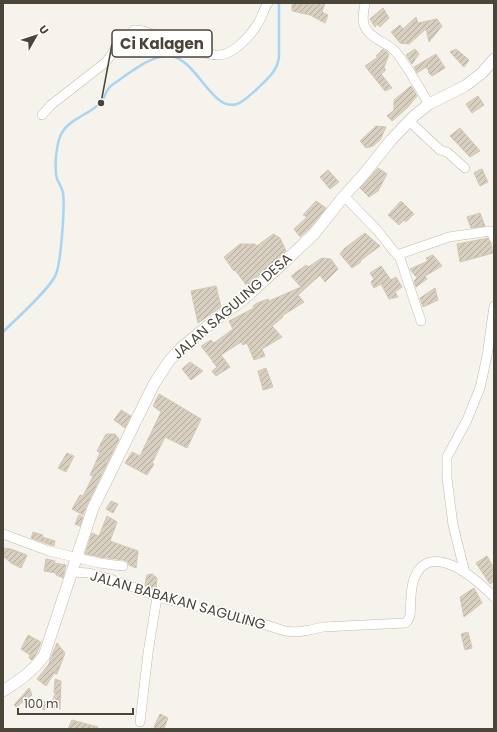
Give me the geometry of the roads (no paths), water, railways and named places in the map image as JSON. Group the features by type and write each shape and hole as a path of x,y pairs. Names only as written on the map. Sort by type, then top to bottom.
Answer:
{"street":[{"path":"42,115 51,105 106,62 118,44 134,30 142,31 194,50 220,55 231,51 244,40 257,25 268,3"},
{"path":"365,3 363,15 366,28 373,36 389,46 404,62 429,104"},
{"name":"JALAN SAGULING DESA","path":"3,691 22,679 35,668 44,656 92,508 154,384 169,361 181,348 244,299 314,234 344,196 409,120 429,104 465,86 482,73 494,59"},
{"path":"409,120 440,150 447,152 465,168"},
{"path":"344,196 377,230 396,255 399,256 421,321"},
{"path":"399,256 449,237 490,231 494,238"},
{"path":"494,306 487,356 480,388 467,420 447,457 446,478 452,519 465,573 494,596"},
{"path":"3,534 48,551 100,563 123,566"},
{"name":"JALAN BABAKAN SAGULING","path":"71,572 89,573 139,589 157,597 234,615 284,631 296,632 323,627 405,623 410,616 413,581 416,574 423,566 432,561 440,561 449,563 465,573"},
{"path":"140,722 148,653 157,597"}],"waterway":[{"path":"3,332 47,287 53,280 58,268 63,221 63,191 57,179 56,161 57,147 63,131 76,119 97,106 103,100 108,89 112,85 148,61 164,56 171,56 181,60 197,75 212,94 220,101 228,104 240,103 271,75 278,62 279,3"}],"place":[{"name":"Ci Kalagen","path":"101,103"}]}
